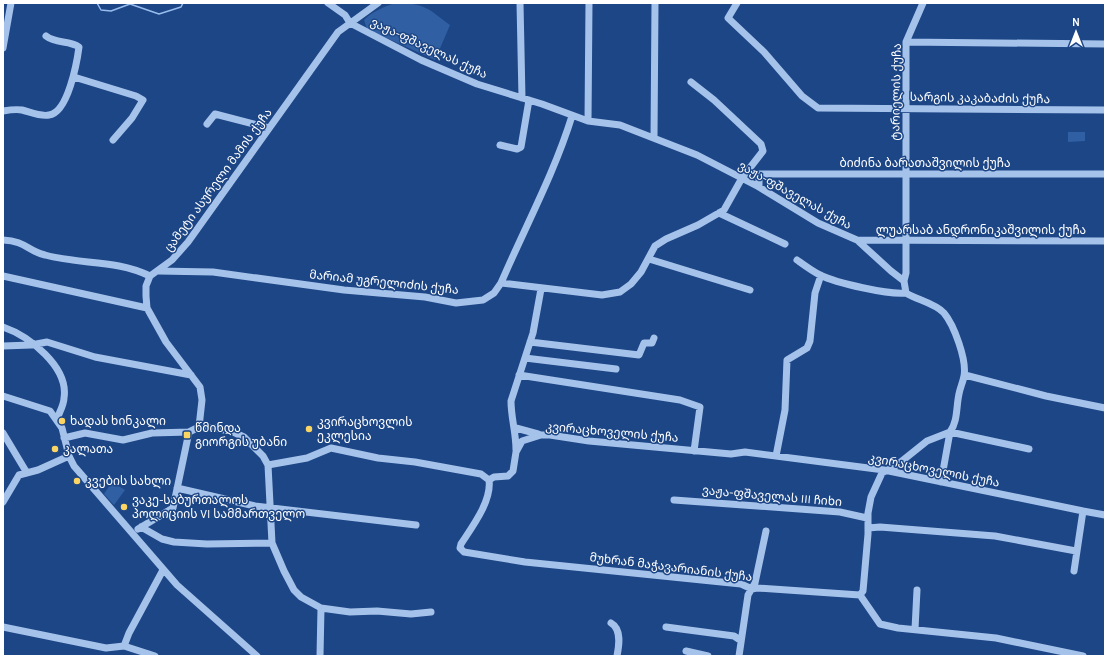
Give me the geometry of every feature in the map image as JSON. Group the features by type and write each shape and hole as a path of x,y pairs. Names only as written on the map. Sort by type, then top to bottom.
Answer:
{"street":[{"path":"3,48 11,3"},
{"path":"328,3 345,15 350,24"},
{"name":"ცამეტი ასურელი მამის ქუჩა","path":"150,276 172,260 188,242 338,32 378,3"},
{"path":"500,145 517,149 521,147 525,99 520,3"},
{"path":"588,121 589,3"},
{"path":"654,138 655,3"},
{"name":"სარგის კაკაბაძის ქუჩა","path":"737,3 728,18 764,52 802,96 818,108 1105,110"},
{"name":"ტარიელის ქუჩა","path":"904,281 906,273 906,42 923,3"},
{"name":"ვაჟა-ფშაველას ქუჩა","path":"350,24 421,60 477,84 588,121 620,125 697,155 759,187 818,222 856,240 891,272 904,281"},
{"path":"3,111 19,110 49,116 54,113 62,103 74,76 79,47 75,44 51,40 46,36"},
{"path":"906,42 1105,44"},
{"path":"74,76 136,96 143,100 132,118 113,140"},
{"path":"572,116 554,168 522,233 502,283 541,289 602,295 616,294 631,284 641,272 655,246 719,214 728,205 742,178 763,151 761,144 714,100 691,82"},
{"path":"207,124 215,114 269,128"},
{"path":"751,168 759,174 759,187"},
{"name":"ბიძინა ბარათაშვილის ქუჩა","path":"759,174 1105,174"},
{"path":"719,214 784,244"},
{"path":"3,240 22,243 45,255 115,264 135,269 150,276 146,286 147,308 166,342 200,387 199,427"},
{"name":"ლუარსაბ ანდრონიკაშვილის ქუჩა","path":"856,240 905,242 1105,241"},
{"path":"649,259 750,290"},
{"path":"796,260 821,275 884,292 896,294 906,292 944,314 961,347 964,359 965,375 959,394 956,417 950,432 941,482"},
{"name":"მარიამ უგრელიძის ქუჩა","path":"158,271 212,272 344,290 425,297 456,303 483,300 494,293 502,283"},
{"path":"776,456 785,410 787,360 807,348 810,341 815,293 821,275"},
{"path":"3,276 147,308"},
{"path":"904,281 906,292"},
{"path":"268,465 307,458 331,448 378,458 415,462 481,474 489,480 494,477 508,476 512,471 516,452 516,428 511,413 511,401 530,342 541,289"},
{"path":"3,327 35,343 53,364 63,380 64,399 57,419"},
{"path":"530,342 639,355 644,343 652,343 654,338"},
{"path":"3,346 31,345 35,343 47,342 95,357 191,374"},
{"path":"525,358 616,369"},
{"path":"519,375 680,400 700,407 694,450"},
{"path":"965,375 1046,396 1105,408"},
{"path":"3,396 50,411 57,419 69,456 74,466 133,532 163,570 189,597 257,656"},
{"path":"64,438 85,433 123,440 152,433 189,432 199,427 233,432 244,437 263,456 268,465 272,543 294,590 309,602 321,608 350,612 377,611 411,614 431,612"},
{"path":"516,428 542,435"},
{"path":"133,532 173,508 189,432"},
{"path":"1029,449 950,432 927,441 897,465 884,470 871,498 867,518 868,528 864,591 860,595 880,624 996,638 1083,656"},
{"path":"3,433 27,473"},
{"name":"კვირაცხოველის ქუჩა","path":"516,452 522,441 542,435 694,450 776,456 884,470 1105,515"},
{"path":"3,502 19,475 69,456"},
{"name":"მუხრან მაჭავარიანის ქუჩა","path":"489,480 488,494 478,518 461,544 460,548 464,552 525,562 734,583 741,584 752,589 832,592 860,595"},
{"path":"177,488 256,506 416,525"},
{"name":"ვაჟა-ფშაველას III ჩიხი","path":"674,500 803,511 840,512 867,518"},
{"path":"1074,571 1076,551 1082,529 1083,511"},
{"path":"868,528 880,526 995,536 1076,551"},
{"path":"141,527 162,539 174,542 207,544 272,543"},
{"path":"739,656 740,640 748,595 755,583 766,531"},
{"path":"124,646 129,633 163,570"},
{"path":"915,629 917,590"},
{"path":"320,656 321,608"},
{"path":"611,623 617,629 619,646 618,656"},
{"path":"3,627 106,652 124,646 155,656"},
{"path":"666,627 734,636 740,640"},
{"path":"686,651 708,656"}],"shaded area":[{"path":"395,3 420,5 436,14 450,25 435,60 367,29 364,20 367,17"},
{"path":"1068,132 1085,132 1085,141 1068,142"},
{"path":"112,482 125,490 114,505 104,494"}],"waterway":[{"path":"97,3 101,10 111,11 130,4 159,14 181,7 183,3"}],"place":[{"name":"ხადას ხინკალი","path":"62,421"},
{"name":"კვირაცხოვლის ეკლესია","path":"309,429"},
{"name":"წმინდა გიორგის უბანი","path":"187,435"},
{"name":"კალათა","path":"55,449"},
{"name":"კვების სახლი","path":"77,481"},
{"name":"ვაკე-საბურთალოს პოლიციის VI სამმართველო","path":"124,507"}]}
